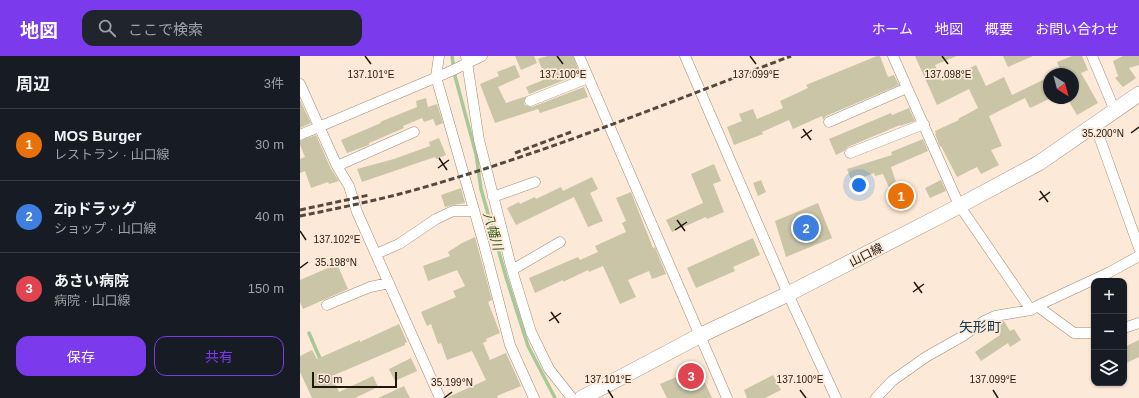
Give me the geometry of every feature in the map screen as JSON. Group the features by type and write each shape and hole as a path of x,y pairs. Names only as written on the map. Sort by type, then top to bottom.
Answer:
{"street":[{"path":"439,56 436,77 510,345 534,398"},
{"path":"300,135 449,72 465,62 482,56"},
{"path":"579,56 727,398"},
{"path":"685,56 788,294 836,398"},
{"path":"893,56 959,205 1034,308 1074,333 1091,333"},
{"path":"1092,56 1116,111"},
{"path":"465,62 479,140 512,270 531,332 549,369 572,398"},
{"path":"530,101 588,78"},
{"path":"300,84 336,166 349,186 357,212 440,398"},
{"path":"829,122 841,122 907,88"},
{"name":"山口線","path":"582,398 699,336 788,294 946,213 1039,163 1139,94"},
{"path":"850,153 862,152 924,124"},
{"path":"1095,125 1139,248"},
{"path":"336,166 414,132"},
{"path":"493,196 536,182"},
{"path":"376,254 399,244 436,219 453,211 474,211"},
{"path":"512,270 560,242"},
{"path":"876,398 892,381 926,357 984,321 994,316 1034,308 1110,272 1139,256"},
{"path":"327,305 370,287 389,283"},
{"path":"1127,327 1139,323"}],"building":[{"path":"515,56 534,56 537,63 521,70"},
{"path":"547,56 573,56 580,74 529,94 526,87 546,79 538,59"},
{"path":"880,56 888,77 894,75 899,85 826,116 823,120 822,116 793,129 789,120 762,132 763,134 734,145 727,127 742,121 739,114 753,109 757,119 783,108 780,101 808,88 806,85"},
{"path":"915,56 957,56 935,65 942,81 976,65 986,86 1004,77 1012,95 1043,80 1043,102 1030,108 1025,98 989,116 1002,146 991,150 999,165 981,174 977,167 957,177 941,146 940,147 935,134 935,131 959,120 958,119 978,108 969,89 937,105"},
{"path":"1003,56 1033,56 1008,67"},
{"path":"1072,56 1082,56 1088,70 1081,73 1098,103 1077,115 1071,104 1079,104 1079,68 1060,68 1057,62"},
{"path":"1123,56 1139,56 1139,65 1129,68 1136,78 1123,87 1115,78 1118,76 1113,61"},
{"path":"515,65 520,77 498,87 506,103 527,96 524,100 524,104 532,107 584,87 588,97 540,113 538,109 495,123 480,84 499,76 497,72"},
{"path":"426,98 428,107 437,104 443,123 436,126 433,119 424,122 422,118 403,126 404,128 369,143 369,145 347,153 341,140 417,107 416,101"},
{"path":"300,100 311,123 300,128"},
{"path":"909,108 915,121 900,125 848,147 836,155 829,139 891,113 892,115"},
{"path":"316,135 331,169 339,181 329,184 328,182 311,188 305,171 300,173 300,159 305,157 300,141"},
{"path":"439,138 446,155 436,159 435,157 362,182 357,169 394,159 430,146 429,142"},
{"path":"923,139 928,151 891,167 897,185 903,183 912,202 898,208 883,174 875,176 874,173 852,182 847,169 892,155 891,152"},
{"path":"714,164 721,181 713,184 724,212 707,219 706,217 672,232 666,220 703,203 691,174"},
{"path":"592,177 598,189 590,193 603,221 588,227 574,197 516,225 507,208 535,197 536,199 561,187 563,191"},
{"path":"761,180 766,192 758,196 753,183"},
{"path":"941,180 946,191 930,198 925,188"},
{"path":"461,188 465,203 445,207 441,195"},
{"path":"631,192 653,248 655,247 666,274 652,279 649,271 628,280 636,297 620,304 603,266 589,272 588,270 535,293 529,278 578,257 580,260 598,252 595,246 626,232 622,223 626,221 616,198"},
{"path":"818,203 832,238 786,257 775,221"},
{"path":"475,237 492,300 488,302 500,333 486,339 487,341 483,343 490,360 506,353 521,386 497,396 498,398 446,398 486,380 472,351 447,360 441,343 438,344 431,324 427,326 421,312 456,297 453,291 465,286 457,270 428,281 423,266 450,256 448,252"},
{"path":"753,238 760,255 733,267 735,271 696,288 687,268"},
{"path":"337,264 348,289 303,309 300,302 300,280"},
{"path":"1004,321 1010,331 1014,329 1021,340 1010,347 1008,343 981,361 975,352 1000,335 994,326"},
{"path":"399,324 407,342 405,345 332,376 339,392 373,376 378,387 355,398 312,398 300,372 300,356 312,350 317,359 360,340 360,342"},
{"path":"1139,340 1139,357 1127,363 1127,350 1127,346"},
{"path":"411,358 417,371 395,381 389,369"},
{"path":"698,368 712,398 667,398 660,384"},
{"path":"773,375 781,390 765,398 747,398 744,390"},
{"path":"404,386 410,398 378,398"}],"waterway":[{"name":"八幡川","path":"452,56 455,76 476,154 481,189 506,277 528,346 555,398"},
{"path":"309,333 321,361"}],"railway":[{"path":"300,216 403,193 513,160 606,127 791,56"},
{"path":"515,153 571,132"},
{"path":"300,210 369,195"}],"place":[{"name":"MOS Burger","path":"901,196"},
{"name":"Zipドラッグ","path":"806,228"},
{"name":"あさい病院","path":"691,376"}],"district":[{"name":"矢形町","path":"980,327"}]}
